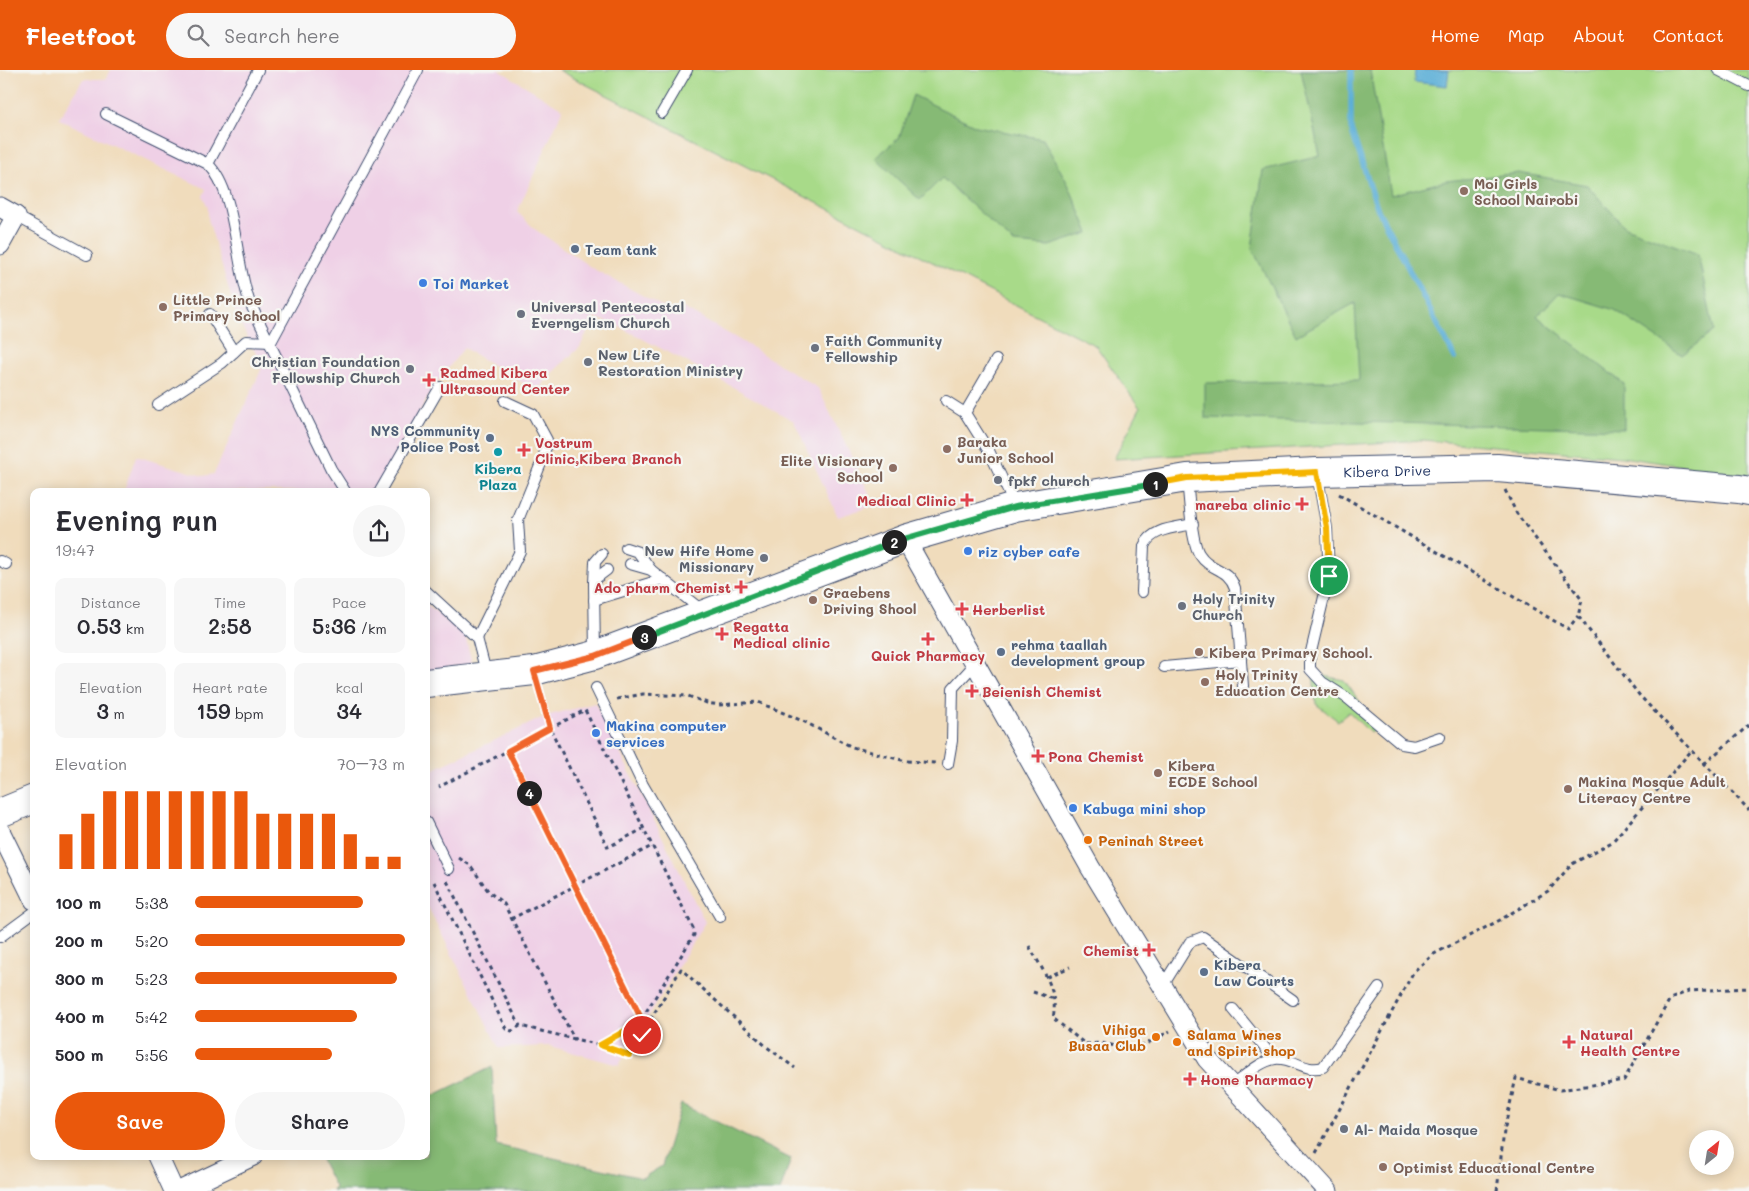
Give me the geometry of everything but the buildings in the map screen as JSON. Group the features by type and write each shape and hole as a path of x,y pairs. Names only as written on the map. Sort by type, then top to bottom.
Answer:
{"street":[{"path":"0,245 8,212"},
{"name":"Kibera Drive","path":"430,683 534,671 595,656 904,538 1015,507 1187,478 1317,472 1497,468 1749,491"},
{"path":"904,538 974,665 1090,867 1208,1059 1328,1191"},
{"path":"0,813 30,801"},
{"path":"0,831 30,892"},
{"path":"160,1160 174,1191"},
{"path":"178,1191 244,1160"}],"lane":[{"path":"208,164 258,70"},
{"path":"271,342 418,70"},
{"path":"662,113 687,70"},
{"path":"1718,70 1749,86"},
{"path":"106,114 208,164 217,175 226,199 246,292 331,469 343,488"},
{"path":"8,212 86,255"},
{"path":"210,314 234,352"},
{"path":"158,405 222,363 246,341 271,342"},
{"path":"965,413 996,360"},
{"path":"382,488 440,387"},
{"path":"477,638 520,551 518,520 544,456 547,440 533,414 505,401"},
{"path":"946,401 965,413 990,453 1015,507"},
{"path":"1317,472 1327,528 1329,576 1310,656 1310,669 1322,682 1347,698 1406,746 1414,746 1440,737"},
{"path":"1187,478 1192,524 1200,555 1232,580 1235,588 1243,686"},
{"path":"1142,592 1144,546 1147,540 1155,533 1192,524"},
{"path":"626,548 638,552 651,570 706,614"},
{"path":"595,656 595,562 602,554"},
{"path":"630,564 651,570"},
{"path":"594,585 596,579 606,570"},
{"path":"594,600 663,579"},
{"path":"430,594 477,638 487,676"},
{"path":"1164,667 1241,660"},
{"path":"948,764 952,741 953,688 974,665"},
{"path":"596,688 643,785 720,917"},
{"path":"430,830 442,854 447,874"},
{"path":"0,937 30,915"},
{"path":"1162,987 1190,942 1203,937 1293,1000"},
{"path":"1232,1085 1254,1069 1274,1059 1291,1061 1315,1070 1323,1067 1378,988"},
{"path":"1233,1009 1274,1059"}],"path":[{"path":"1337,493 1568,629 1578,616 1582,600 1517,514 1497,468"},
{"path":"1578,616 1640,696 1749,810"},
{"path":"534,671 550,728 608,847 643,829"},
{"path":"604,703 644,694 688,696 707,704 719,705 758,702 805,722 852,747 906,761 948,764"},
{"path":"439,787 584,710 693,928 694,935 639,1023 600,1045"},
{"path":"1704,764 1749,726"},
{"path":"1308,1169 1414,971 1434,954 1500,920 1548,891 1572,864 1612,842 1692,750"},
{"path":"508,751 641,1018"},
{"path":"511,919 652,846"},
{"path":"442,854 460,858 470,865 490,892 504,904 575,1041"},
{"path":"447,874 520,1026"},
{"path":"434,882 506,1030 512,1031 520,1026 575,1041 600,1045 629,1055 681,969 767,1047 795,1068"},
{"path":"1029,946 1047,977 1053,993 1055,1009 1053,1018 1085,1044 1101,1044 1135,1050 1185,1023"},
{"path":"1047,977 1070,967"},
{"path":"1497,1191 1504,1131 1516,1078 1560,1090 1624,1080 1670,999 1689,991 1749,988"},
{"path":"1033,992 1051,998 1053,993"}],"shaded area":[{"name":"Toi Market","path":"111,70 499,70 563,109 517,212 536,230 592,268 669,310 683,308 818,388 875,505 838,517 794,421 616,325 594,317 580,347 553,372 537,391 464,348 434,386 376,488 125,488 136,456 203,476 214,474 261,370 260,361 237,317 208,219 208,208 203,196 206,189 59,119 83,79 106,79"},
{"path":"430,608 465,635 472,663 430,671"},
{"path":"595,703 705,922 619,1065 549,1046 499,1048 430,911 430,771 546,716"}],"green space":[{"path":"558,70 1749,70 1749,476 1622,457 1423,440 1114,459 1140,408 1096,346"},
{"path":"1301,70 1370,70 1391,195 1446,181 1519,173 1587,185 1625,227 1698,254 1714,331 1682,355 1615,310 1559,293 1537,316 1624,384 1624,429 1205,418 1205,383 1359,380 1355,303 1296,336 1252,248 1263,170 1320,156"},
{"path":"913,95 976,126 1043,139 1068,184 1089,233 1049,246 1014,243 942,178 920,200 875,158 899,138"},
{"path":"1313,674 1344,680 1378,727 1370,733 1349,712 1338,721 1316,704"},
{"path":"492,1067 496,1145 642,1178 662,1166 681,1104 791,1159 780,1191 333,1191 335,1187 321,1160 430,1160 430,1097"}],"water":[{"path":"1415,70 1449,70 1447,86 1414,82"}],"waterway":[{"path":"1351,70 1351,129 1378,210 1455,358"}],"place":[{"name":"Moi Girls School Nairobi","path":"1464,191"},
{"name":"Team tank","path":"575,249"},
{"name":"Toi Market","path":"423,283"},
{"name":"Little Prince Primary School","path":"163,307"},
{"name":"Universal Pentecostal Everngelism Church","path":"521,314"},
{"name":"Faith Community Fellowship","path":"815,348"},
{"name":"New Life Restoration Ministry","path":"588,362"},
{"name":"Christian Foundation Fellowship Church","path":"410,369"},
{"name":"Radmed Kibera Ultrasound Center","path":"429,380"},
{"name":"NYS Community Police Post","path":"490,438"},
{"name":"Baraka Junior School","path":"947,449"},
{"name":"Vostrum Clinic,Kibera Branch","path":"524,450"},
{"name":"Kibera Plaza","path":"498,452"},
{"name":"Elite Visionary School","path":"893,468"},
{"name":"fpkf church","path":"998,480"},
{"name":"Medical Clinic","path":"967,500"},
{"name":"mareba clinic","path":"1302,504"},
{"name":"riz cyber cafe","path":"968,551"},
{"name":"New Hife Home Missionary","path":"764,558"},
{"name":"Ado pharm Chemist","path":"741,587"},
{"name":"Graebens Driving Shool","path":"813,600"},
{"name":"Holy Trinity Church","path":"1182,606"},
{"name":"Herberlist","path":"962,609"},
{"name":"Regatta Medical clinic","path":"722,634"},
{"name":"Quick Pharmacy","path":"928,639"},
{"name":"rehma taallah development group","path":"1001,652"},
{"name":"Kibera Primary School.","path":"1199,652"},
{"name":"Holy Trinity Education Centre","path":"1205,682"},
{"name":"Beienish Chemist","path":"972,691"},
{"name":"Makina computer services","path":"596,733"},
{"name":"Pona Chemist","path":"1038,756"},
{"name":"Kibera ECDE School","path":"1158,773"},
{"name":"Makina Mosque Adult Literacy Centre","path":"1568,789"},
{"name":"Kabuga mini shop","path":"1073,808"},
{"name":"Peninah Street","path":"1088,840"},
{"name":"Chemist","path":"1149,950"},
{"name":"Kibera Law Courts","path":"1204,972"},
{"name":"Vihiga Busaa Club","path":"1156,1037"},
{"name":"Salama Wines and Spirit shop","path":"1177,1042"},
{"name":"Natural Health Centre","path":"1569,1042"},
{"name":"Home Pharmacy","path":"1190,1079"},
{"name":"Al- Maida Mosque","path":"1344,1129"},
{"name":"Optimist Educational Centre","path":"1383,1167"}],"route":[{"path":"642,1035 629,1055 600,1045 639,1023 641,1018 508,751 550,728 534,671 595,656 904,538 1015,507 1187,478 1317,472 1327,528 1329,576"}]}
